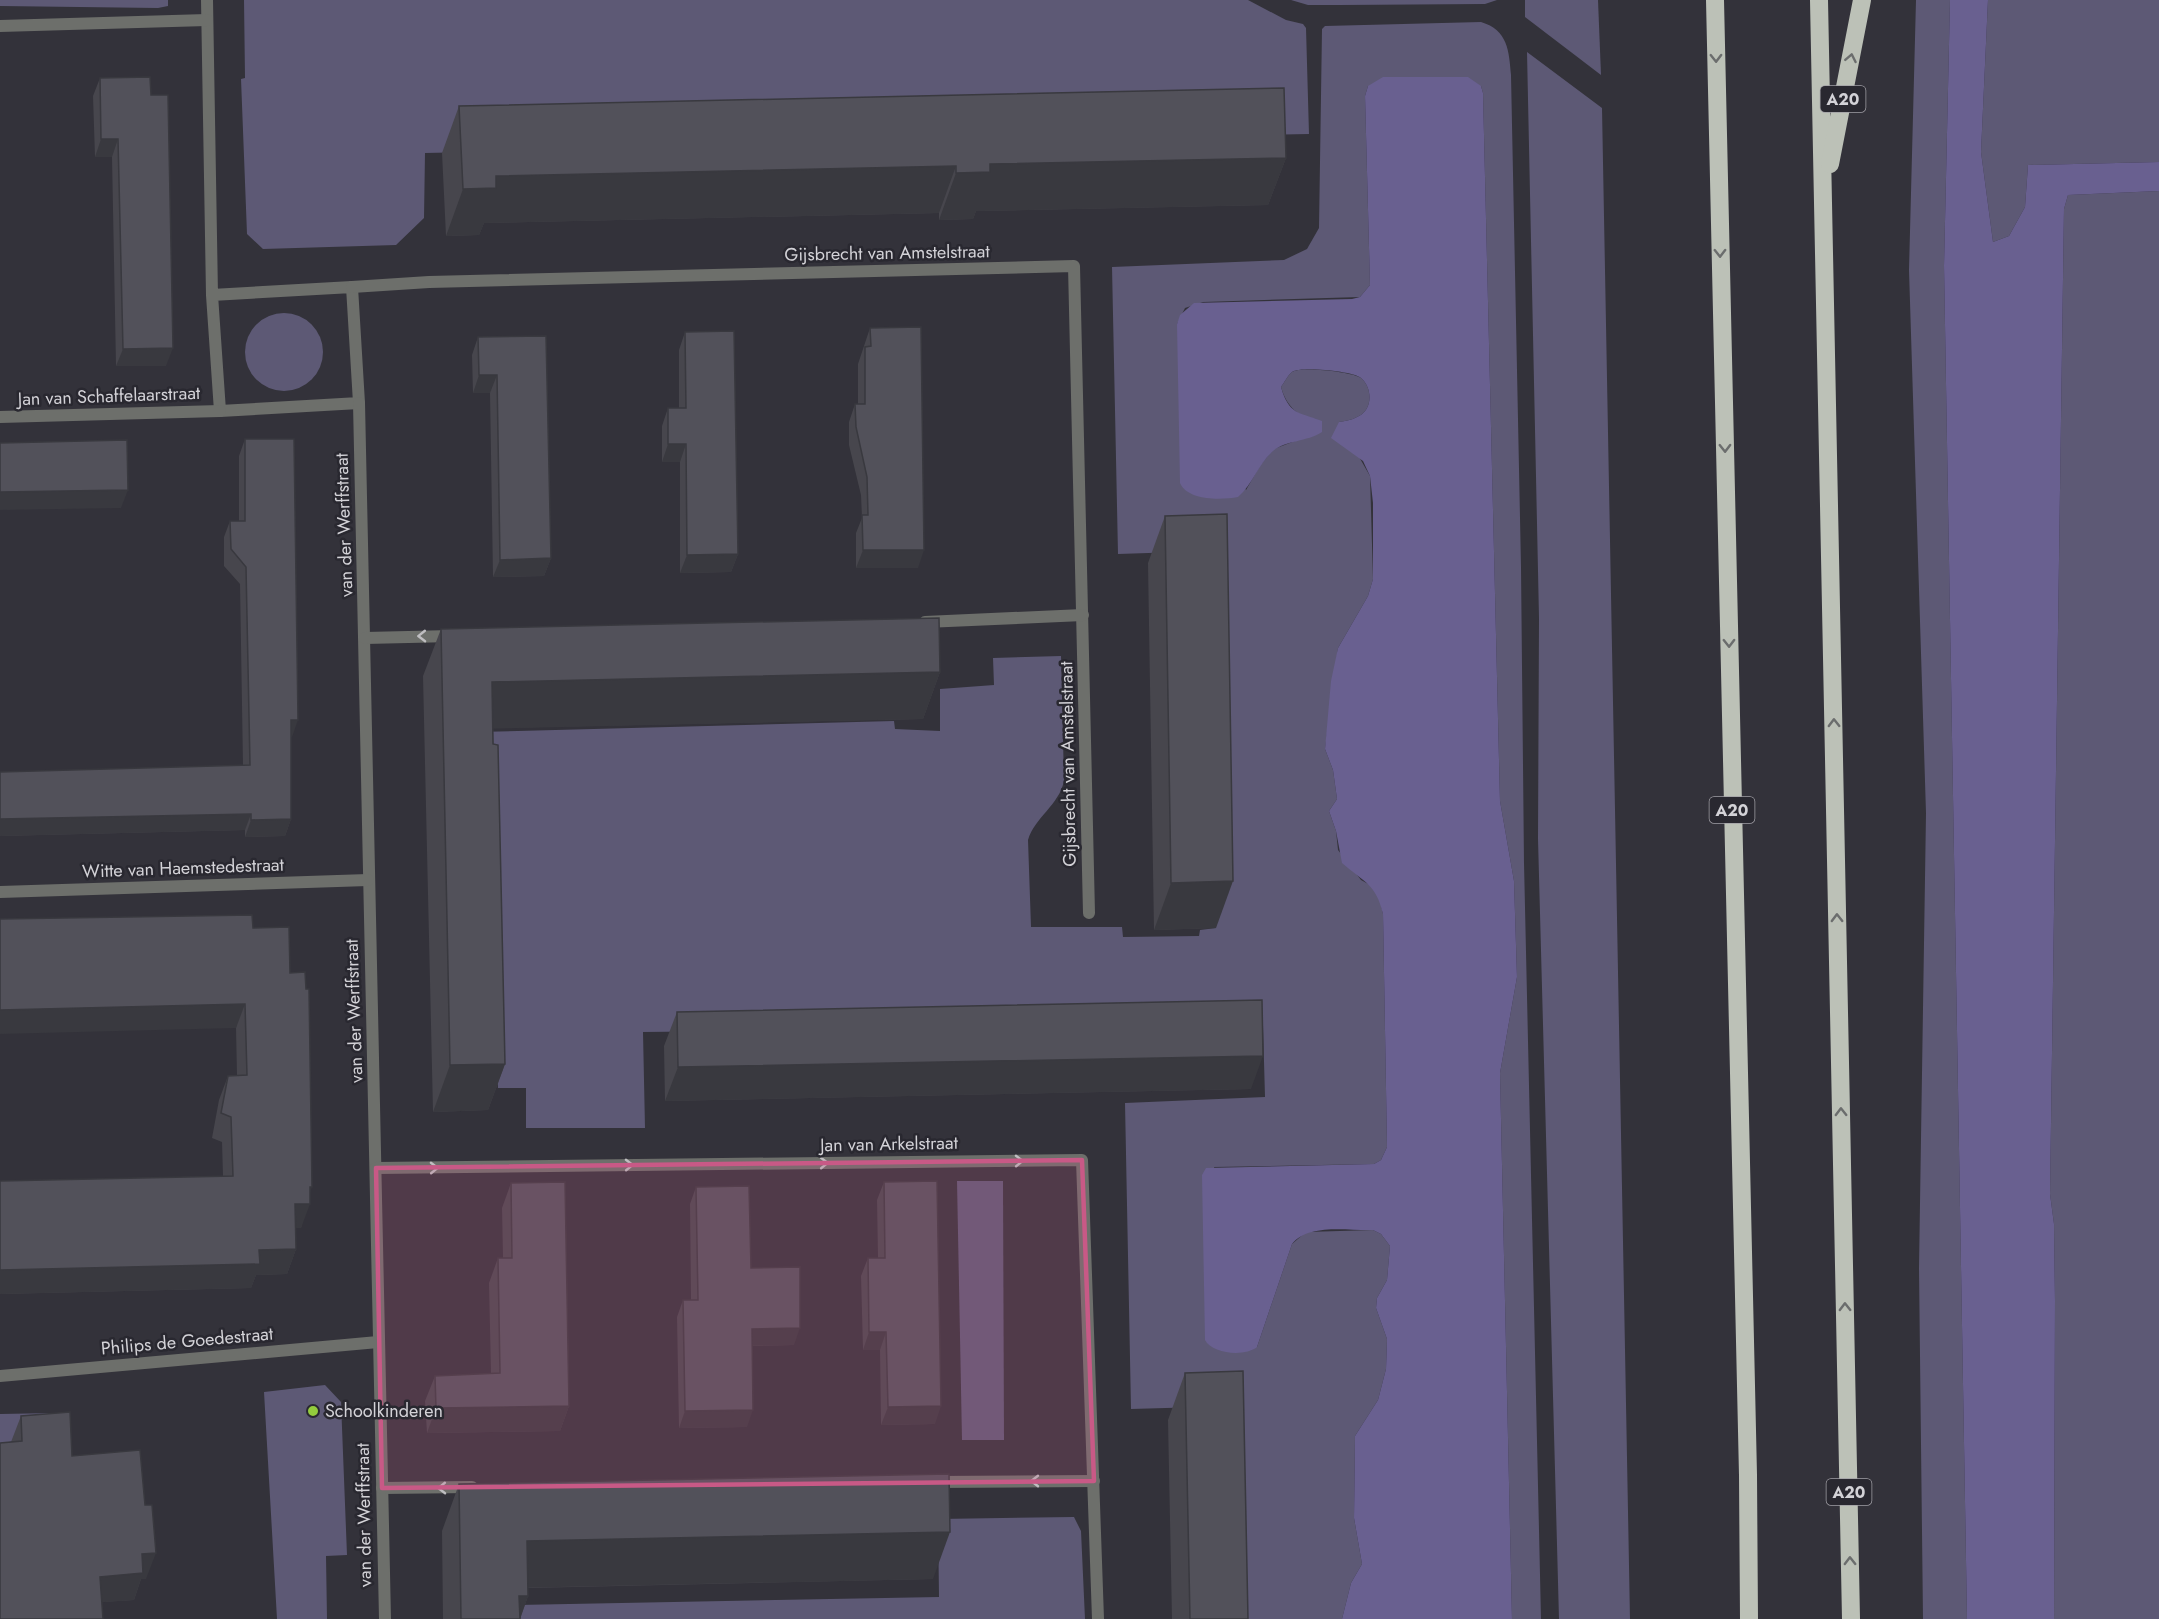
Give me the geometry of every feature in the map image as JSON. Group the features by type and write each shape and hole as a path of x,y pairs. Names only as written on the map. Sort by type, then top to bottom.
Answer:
{"highway":[{"name":"A20","path":"1715,0 1748,1475 1749,1619"},
{"name":"A20","path":"1819,0 1851,1619"},
{"name":"A20","path":"1823,198 1862,0"}],"street":[{"path":"207,0 212,295 220,411 359,403"},
{"path":"0,26 207,20"},
{"name":"Gijsbrecht van Amstelstraat","path":"352,287 429,282 1074,266 1089,913"},
{"path":"212,295 352,287"},
{"name":"van der Werffstraat","path":"352,287 359,403 366,638 368,880 385,1619"},
{"name":"Jan van Schaffelaarstraat","path":"0,417 220,411"},
{"path":"913,622 1083,615"},
{"path":"366,638 469,635"},
{"name":"Witte van Haemstedestraat","path":"0,892 368,880"},
{"name":"Jan van Arkelstraat","path":"376,1168 1082,1160 1098,1619"},
{"name":"Philips de Goedestraat","path":"0,1376 378,1342"},
{"path":"920,1482 1094,1481"},
{"path":"382,1488 485,1487"}],"highlighted area":[{"path":"1082,1160 1094,1481 382,1488 376,1168"}],"shaded area":[{"path":"0,0 168,0 168,6 158,8 0,6"},
{"path":"244,0 1248,0 1286,20 1303,24 1306,28 1309,134 425,153 424,218 396,245 263,249 247,234 241,79 245,78"},
{"path":"1291,0 1497,0 1485,4 1308,5"},
{"path":"1525,0 1598,0 1601,75 1525,17"},
{"path":"1916,0 1950,0 1944,266 1967,1619 1923,1619 1919,1268 1926,813 1909,270"},
{"path":"1950,0 1988,0 1981,152 1993,242 2009,236 2025,207 2028,165 2159,162 2159,191 2068,195 2064,209 2050,1194 2054,1224 2055,1301 2054,1619 1967,1619 1944,266"},
{"path":"1988,0 2159,0 2159,162 2028,165 2025,207 2009,236 1993,242 1981,152"},
{"path":"1481,22 1497,30 1502,36 1508,50 1511,75 1521,567 1524,863 1541,1619 1512,1619 1500,1073 1517,977 1514,881 1500,801 1483,93 1481,86 1368,86 1365,96 1370,285 1360,297 1203,302 1185,308 1177,324 1246,490 1261,464 1274,449 1295,441 1317,419 1299,413 1286,399 1281,387 1292,372 1316,370 1356,376 1365,382 1370,399 1362,414 1339,422 1370,476 1373,579 1368,596 1338,648 1325,749 1333,770 1337,799 1329,811 1336,831 1338,850 1361,880 1372,886 1379,895 1383,914 1387,1147 1381,1160 1374,1164 1214,1167 1257,1347 1292,1244 1306,1232 1373,1230 1381,1234 1390,1246 1387,1280 1377,1298 1376,1308 1387,1339 1386,1369 1378,1400 1355,1436 1354,1518 1362,1564 1351,1583 1342,1619 1239,1619 1236,1406 1131,1409 1125,1103 1265,1097 1263,1026 643,1032 645,1128 526,1128 526,1088 498,1088 489,790 477,732 894,721 895,729 940,731 940,689 994,685 993,658 1061,656 1064,781 1057,797 1036,824 1028,840 1031,927 1122,927 1123,937 1199,936 1200,930 1216,928 1210,551 1118,554 1112,267 1284,260 1307,249 1319,228 1322,29 1325,26"},
{"path":"1527,52 1602,108 1630,1619 1559,1619 1538,839 1539,618"},
{"path":"1383,77 1468,77 1481,86 1483,93 1500,801 1514,881 1517,977 1500,1073 1512,1619 1342,1619 1351,1583 1362,1564 1354,1518 1355,1436 1378,1400 1386,1369 1387,1339 1376,1308 1377,1298 1387,1280 1390,1246 1381,1234 1373,1230 1330,1230 1308,1233 1299,1237 1292,1244 1257,1347 1237,1353 1221,1351 1209,1345 1205,1340 1202,1175 1206,1168 1374,1164 1381,1160 1387,1147 1383,914 1373,890 1342,863 1336,831 1329,811 1337,799 1333,770 1325,749 1331,681 1338,648 1368,596 1373,579 1373,503 1370,476 1363,461 1331,438 1339,422 1355,418 1366,410 1369,399 1368,387 1356,375 1326,370 1297,370 1292,372 1281,387 1291,408 1322,421 1322,432 1310,438 1278,447 1263,462 1238,497 1206,498 1184,489 1180,483 1177,324 1180,315 1194,303 1360,297 1370,285 1365,96 1368,86"},
{"path":"2159,191 2159,1619 2054,1619 2055,1301 2054,1224 2050,1194 2064,209 2068,195"},
{"path":"284,313 299,316 316,330 323,352 320,367 306,384 284,391 269,388 252,374 245,352 248,337 262,320"},
{"path":"957,1181 1003,1181 1004,1440 962,1440"},
{"path":"325,1385 341,1402 347,1555 326,1556 327,1619 277,1619 264,1392"},
{"path":"56,1413 58,1437 9,1442 11,1465 0,1467 0,1414"},
{"path":"1074,1517 1081,1531 1085,1619 517,1619 517,1605 939,1597 938,1519"}],"building":[{"path":"150,77 151,95 168,95 173,348 123,349 118,139 101,139 100,78"},
{"path":"1284,88 1286,158 990,164 990,172 956,173 956,166 496,176 496,188 463,189 459,106"},
{"path":"921,327 924,550 863,550 862,515 868,515 867,477 856,427 855,404 865,404 865,347 871,346 870,328"},
{"path":"734,331 738,554 687,555 686,444 668,444 668,408 686,408 685,332"},
{"path":"546,336 551,558 500,560 497,375 479,375 478,337"},
{"path":"245,439 294,439 298,720 291,720 291,819 251,820 251,814 0,819 0,772 250,765 246,567 231,549 230,521 245,521"},
{"path":"127,440 128,490 0,492 0,443"},
{"path":"1227,514 1233,881 1171,883 1165,516"},
{"path":"939,618 940,672 492,682 493,744 498,745 505,1064 450,1065 441,629"},
{"path":"252,915 253,928 289,927 290,973 305,972 306,989 309,989 312,1187 310,1187 310,1204 295,1204 296,1249 259,1250 260,1264 0,1270 0,1181 233,1176 231,1117 221,1113 228,1076 247,1075 245,1004 0,1010 0,919"},
{"path":"1262,1000 1263,1056 678,1067 677,1012"},
{"path":"937,1181 941,1406 888,1407 886,1332 869,1332 868,1258 885,1258 884,1182"},
{"path":"565,1182 569,1406 436,1408 435,1376 500,1373 498,1258 512,1258 511,1183"},
{"path":"749,1186 751,1268 800,1267 800,1328 752,1329 753,1410 685,1411 683,1300 698,1300 696,1187"},
{"path":"1243,1371 1248,1619 1190,1619 1185,1373"},
{"path":"70,1412 72,1456 140,1450 145,1505 152,1505 156,1553 142,1554 143,1573 100,1577 103,1619 0,1619 0,1443 22,1441 21,1416"},
{"path":"949,1474 950,1532 527,1541 528,1596 519,1596 520,1619 461,1619 459,1484"}],"place":[{"name":"Schoolkinderen","path":"313,1411"}]}
